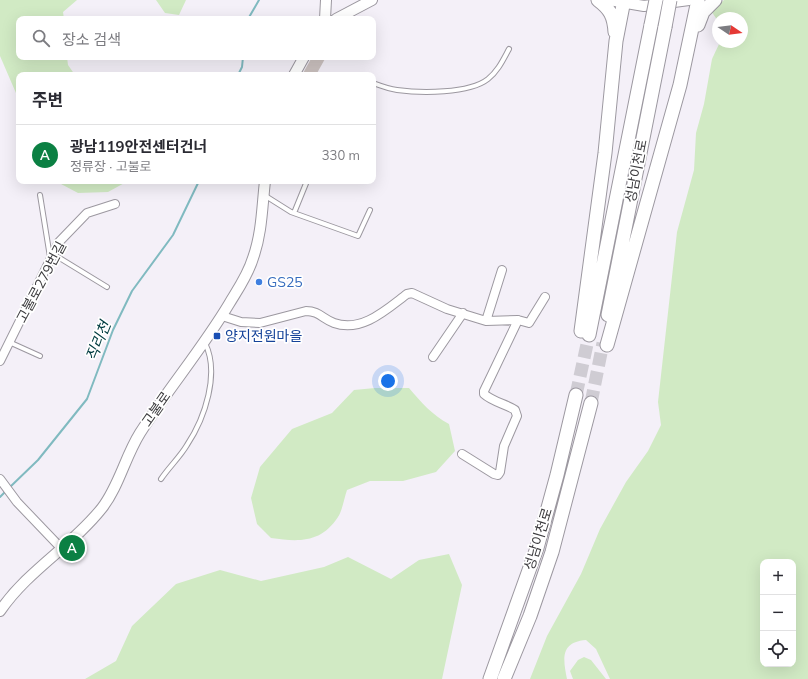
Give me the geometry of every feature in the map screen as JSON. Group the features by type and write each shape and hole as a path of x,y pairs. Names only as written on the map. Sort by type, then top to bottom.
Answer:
{"highway":[{"path":"598,0 612,14 616,41"},
{"name":"성남이천로","path":"616,41 606,153 585,333 656,0"},
{"name":"성남이천로","path":"670,0 605,344 637,242 689,45"},
{"path":"689,45 698,0"},
{"path":"689,45 703,12 715,0"},
{"path":"616,41 624,2"},
{"name":"성남이천로","path":"490,679 537,548 557,475 576,395"},
{"name":"성남이천로","path":"504,679 530,616 552,552 591,403"}],"street":[{"path":"325,16 326,0"},
{"path":"342,16 372,0"},
{"path":"609,0 644,6 689,0"},
{"path":"296,72 302,60"},
{"name":"고불로","path":"0,611 17,587 91,520 102,507 110,494 137,437 222,316 247,274 253,260 261,231 265,184"},
{"name":"고불로279번길","path":"0,361 59,242 87,213 115,204"},
{"path":"486,321 502,270"},
{"path":"222,316 241,322 260,324 306,311 313,311 333,323 352,325 377,317 407,294 412,293 440,306 486,321 518,320 529,323 545,297"},
{"path":"433,358 463,313"},
{"path":"462,454 494,474 498,475 500,472 504,446 517,416 516,410 488,398 484,394 484,390 518,320"},
{"path":"1,482 17,502 60,548"}],"lane":[{"path":"376,84 395,90 423,92 466,88 486,80 496,71 509,49"},
{"path":"294,213 306,184"},
{"path":"263,194 294,213 358,236 370,210"},
{"path":"40,195 52,257 107,287"},
{"path":"9,342 40,356"},
{"path":"161,479 188,444 208,397 212,366 210,352 205,342"}],"green space":[{"path":"0,0 77,0 63,12 64,16 16,16 16,60 67,60 68,65 73,72 16,72 16,93 0,56"},
{"path":"156,0 186,0 179,15 165,13"},
{"path":"724,0 808,0 808,679 610,679 596,649 586,640 578,641 572,644 565,653 564,658 567,679 530,679 547,636 581,574 600,529 626,482 648,451 661,425 658,402 677,232 694,170 696,133 704,104 712,59 717,48 748,48 748,12 712,12 711,11"},
{"path":"61,184 123,184 108,192 78,193"},
{"path":"375,388 409,388 432,412 449,424 455,451 436,472 403,481 370,481 347,490 338,517 331,526 317,536 300,540 271,538 257,524 251,498 260,467 292,429 332,413 354,390"},
{"path":"449,554 462,585 442,679 85,679 116,661 132,626 176,584 220,570 261,581 324,567 348,557 391,579 419,560"},
{"path":"584,657 591,660 606,679 573,679 570,671 578,660"}],"building":[{"path":"310,60 324,60 318,72 304,72"}],"waterway":[{"name":"직리천","path":"250,16 259,0"},
{"name":"직리천","path":"240,72 243,60"},
{"name":"직리천","path":"9,488 38,460 87,399 113,330 132,291 173,235 198,184"},
{"name":"직리천","path":"0,497 6,491"}],"tunnel":[{"path":"576,395 589,335"},
{"path":"591,403 603,343"}],"place":[{"name":"GS25","path":"259,282"},
{"name":"양지전원마을","path":"217,336"},
{"name":"광남119안전센터건너","path":"72,548"}]}
